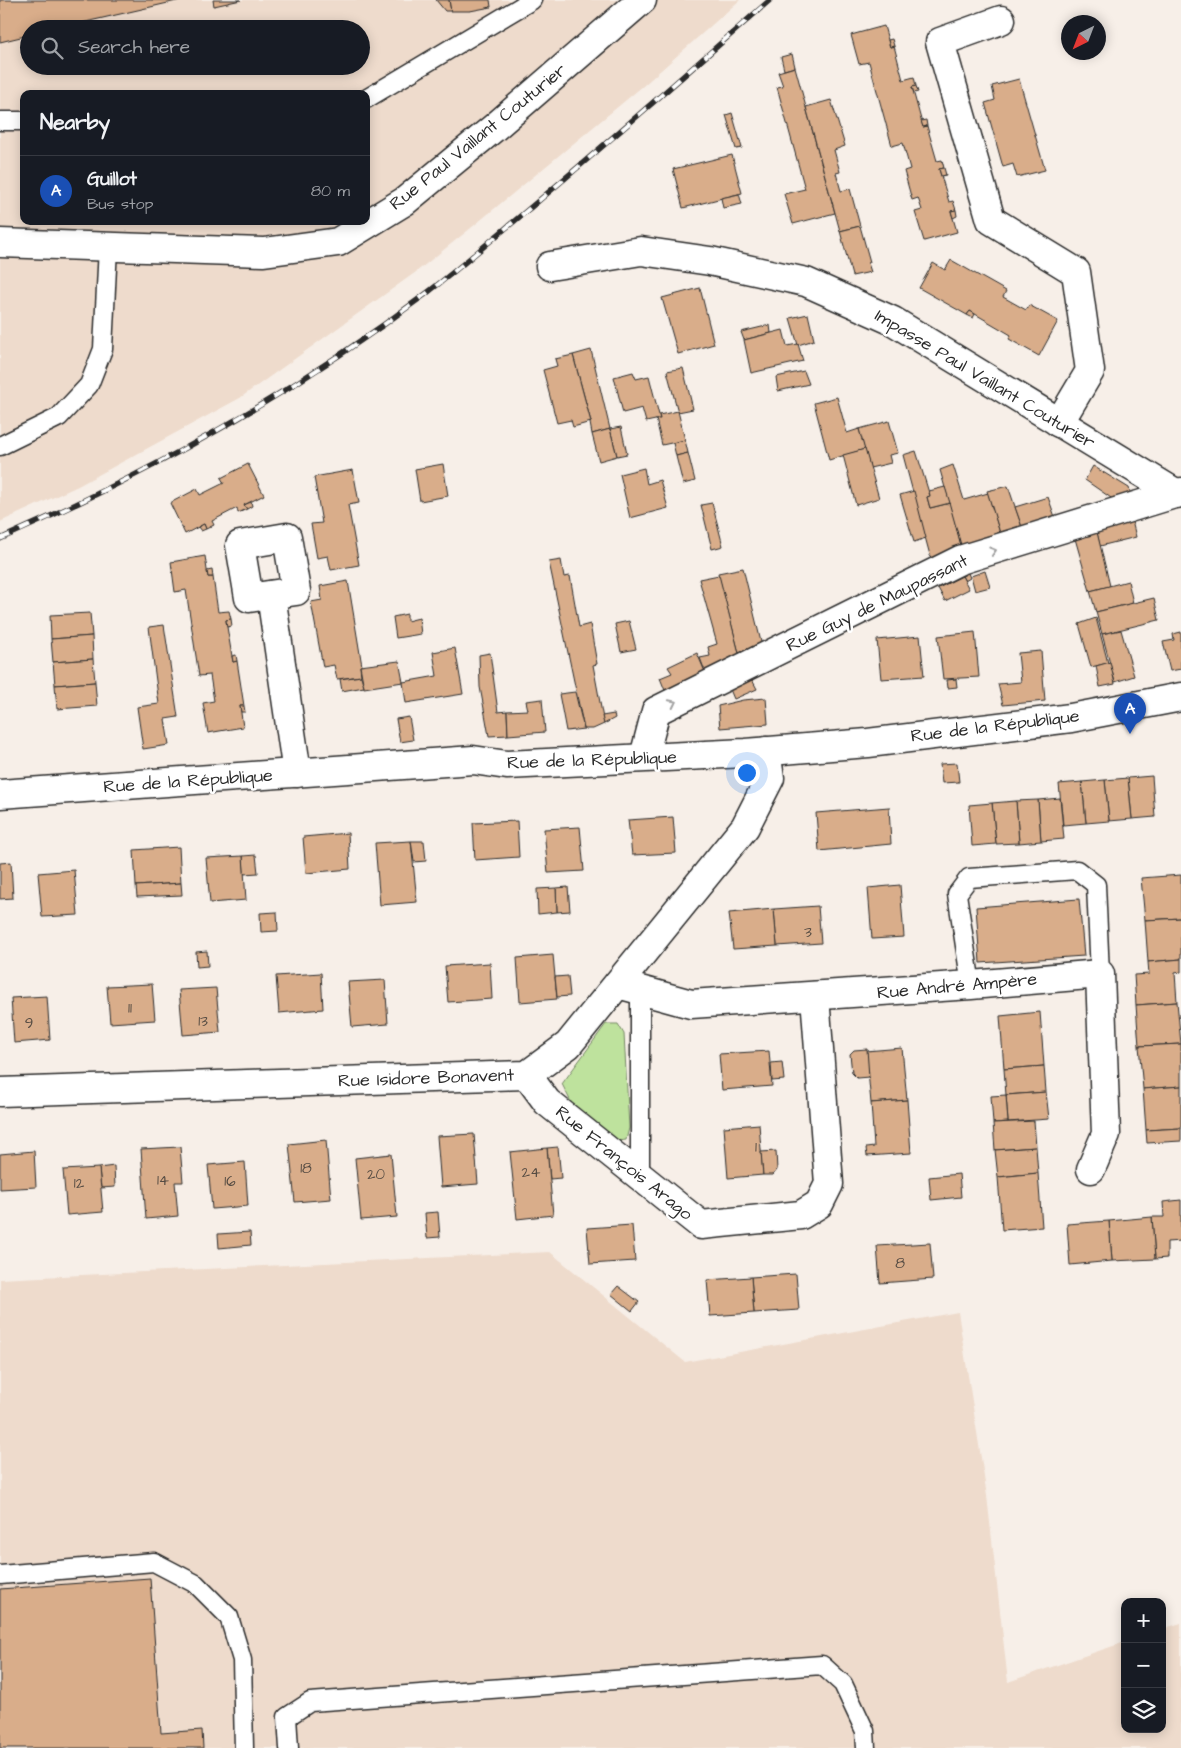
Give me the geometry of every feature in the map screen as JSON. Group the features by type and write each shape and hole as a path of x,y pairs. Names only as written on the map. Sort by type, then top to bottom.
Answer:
{"street":[{"name":"Rue Paul Vaillant Couturier","path":"370,222 405,201 495,127 633,3"},
{"path":"1001,20 940,42 991,220 1076,272 1090,371 1060,423"},
{"name":"Rue Paul Vaillant Couturier","path":"0,243 264,252 338,242 366,225"},
{"name":"Impasse Paul Vaillant Couturier","path":"550,266 641,251 710,261 806,282 893,321 1179,493"},
{"name":"Rue Guy de Maupassant","path":"644,757 656,711 952,565 1179,493"},
{"path":"270,595 297,773"},
{"name":"Rue de la République","path":"0,794 473,760 507,765 766,751 868,743 1071,718 1181,696"},
{"name":"Rue Isidore Bonavent","path":"0,1092 468,1075 527,1075 568,1045 629,987 745,827 770,778 766,751"},
{"path":"1090,1169 1106,1134 1100,974"},
{"name":"Rue André Ampère","path":"629,987 691,1004 971,985 1100,974"},
{"name":"Rue François Arago","path":"527,1075 547,1102 701,1225 801,1216 820,1204 829,1184 815,996"}],"lane":[{"path":"370,97 532,0"},
{"path":"0,121 20,121"},
{"path":"0,446 59,417 89,386 102,350 108,246"},
{"path":"971,985 958,894 969,878 1077,870 1096,885 1100,974"},
{"path":"629,987 640,1176"},
{"path":"0,1575 154,1562 196,1584 229,1616 242,1660 244,1748"},
{"path":"289,1748 287,1717 310,1702 822,1665 843,1684 865,1731 866,1748"}],"shaded area":[{"path":"0,0 740,0 643,86 416,272 240,398 78,486 0,522"},
{"path":"550,1252 685,1362 958,1312 987,1496 1008,1682 1121,1643 1121,1733 1166,1733 1166,1628 1181,1623 1181,1748 0,1748 0,1279"}],"green space":[{"path":"606,1024 618,1024 624,1034 629,1128 626,1140 617,1141 574,1108 562,1084"}],"building":[{"path":"0,0 181,0 94,20 20,20 20,37 0,42"},
{"path":"213,0 241,0 214,6"},
{"path":"436,0 449,0 451,11 445,11"},
{"path":"449,0 490,0 491,7 470,11 451,11"},
{"path":"884,26 890,47 894,46 903,80 914,77 916,86 912,87 923,127 927,126 937,161 942,160 944,168 939,169 949,202 953,201 956,210 951,211 957,232 924,241 915,212 922,210 918,198 912,200 904,171 910,169 903,143 892,146 869,62 859,64 851,35"},
{"path":"892,39 894,46 890,47 888,40"},
{"path":"792,54 795,67 784,70 781,57"},
{"path":"795,67 835,213 793,224 784,194 805,189 777,87 783,86 778,72"},
{"path":"1019,79 1045,170 1017,177 1013,164 1003,167 985,103 995,100 992,86"},
{"path":"916,86 918,92 914,93 912,87"},
{"path":"831,100 845,146 834,150 840,172 836,173 841,191 850,189 860,226 840,231 806,107"},
{"path":"732,113 742,148 736,149 726,115"},
{"path":"926,120 927,126 923,127 921,121"},
{"path":"732,155 742,193 683,208 673,169"},
{"path":"944,168 946,175 941,176 939,169"},
{"path":"739,194 742,204 723,208 721,198"},
{"path":"956,210 957,216 953,218 951,211"},
{"path":"860,226 871,272 852,276 840,231"},
{"path":"951,260 1006,291 1003,297 1026,310 1029,305 1058,321 1039,356 1009,339 1011,335 970,311 967,315 919,288 933,263 945,270"},
{"path":"700,288 714,344 678,354 662,298"},
{"path":"970,311 975,314 973,318 967,315"},
{"path":"808,314 814,340 798,345 790,318"},
{"path":"770,325 771,333 744,340 741,332"},
{"path":"783,330 787,346 798,344 803,361 751,373 744,340"},
{"path":"591,350 610,429 592,434 591,422 573,355"},
{"path":"573,355 591,422 573,427 571,420 557,423 543,370 557,366 555,359"},
{"path":"683,368 693,409 678,412 667,371"},
{"path":"804,371 809,384 778,391 776,377"},
{"path":"633,372 636,379 649,376 660,419 646,422 642,408 623,413 614,377"},
{"path":"837,397 847,433 859,429 865,449 829,460 814,403"},
{"path":"678,411 685,440 662,445 656,419 660,419 659,415"},
{"path":"889,421 898,453 889,455 891,463 870,468 859,429"},
{"path":"621,427 627,454 617,456 610,429"},
{"path":"610,429 617,456 599,461 592,434"},
{"path":"685,440 688,453 676,456 673,443"},
{"path":"865,449 879,498 856,505 843,455"},
{"path":"916,451 930,496 927,497 930,508 950,503 961,545 931,559 903,455"},
{"path":"688,453 695,481 683,484 676,456"},
{"path":"248,464 264,495 244,505 247,509 238,513 237,508 212,521 214,525 206,529 204,524 185,534 170,503 197,489 200,495 224,483 221,478"},
{"path":"443,464 448,496 420,501 415,469"},
{"path":"953,465 964,500 988,493 1000,533 961,545 940,470"},
{"path":"1093,466 1129,488 1131,495 1114,500 1085,480"},
{"path":"644,468 647,484 660,480 668,508 630,518 620,474"},
{"path":"353,470 359,503 348,505 359,565 331,570 328,556 317,558 311,524 322,523 314,477"},
{"path":"1008,486 1022,527 1000,533 987,491"},
{"path":"945,487 950,503 930,508 927,497 930,496 929,491"},
{"path":"914,491 926,538 914,542 900,495"},
{"path":"1048,497 1055,517 1022,527 1015,507"},
{"path":"251,502 252,506 247,509 244,505"},
{"path":"712,503 723,546 712,549 701,505"},
{"path":"1132,521 1136,537 1100,546 1096,528"},
{"path":"204,524 206,529 201,531 198,527"},
{"path":"1096,528 1110,586 1090,591 1074,535"},
{"path":"205,556 208,577 213,577 218,612 229,611 231,619 226,620 227,627 233,662 237,661 244,706 240,706 243,727 208,733 203,703 214,701 210,675 199,676 186,590 175,592 171,562"},
{"path":"561,560 564,577 570,576 579,627 590,624 597,664 593,665 604,724 593,729 584,729 549,562"},
{"path":"743,568 761,642 760,647 740,657 718,573"},
{"path":"212,570 213,577 208,577 207,571"},
{"path":"985,571 990,587 975,591 971,576"},
{"path":"968,573 970,578 965,581 962,576"},
{"path":"719,575 740,657 706,674 700,658 710,656 708,647 717,644 699,579"},
{"path":"962,576 969,589 945,601 938,588"},
{"path":"348,581 362,666 360,666 361,676 337,679 334,665 323,667 311,602 322,600 320,586"},
{"path":"1128,581 1133,603 1096,612 1090,591"},
{"path":"1154,598 1159,620 1102,634 1096,612"},
{"path":"90,613 92,636 51,639 50,615"},
{"path":"407,614 407,621 419,618 421,634 396,638 393,617"},
{"path":"1096,618 1108,663 1091,667 1079,624"},
{"path":"231,619 232,626 227,627 226,620"},
{"path":"629,621 636,649 621,652 615,624"},
{"path":"164,625 178,717 165,719 169,745 143,749 137,707 159,704 149,627"},
{"path":"1121,630 1134,676 1115,682 1102,634"},
{"path":"975,632 979,677 943,679 938,636"},
{"path":"1181,632 1181,669 1170,671 1163,642 1174,640 1173,634"},
{"path":"92,636 93,659 53,662 51,639"},
{"path":"920,636 924,676 881,679 877,640"},
{"path":"455,648 463,694 406,703 403,682 437,676 433,652"},
{"path":"1041,651 1045,701 1003,705 998,684 1021,682 1018,653"},
{"path":"490,653 498,712 507,711 508,735 489,736 480,687 479,655"},
{"path":"697,653 706,674 666,693 660,678 672,673 668,667"},
{"path":"236,655 237,661 233,662 232,656"},
{"path":"93,659 95,682 55,685 53,662"},
{"path":"399,661 403,682 364,688 360,666"},
{"path":"1110,662 1115,684 1100,687 1096,666"},
{"path":"361,676 364,687 342,691 340,679"},
{"path":"750,676 757,689 734,699 729,687"},
{"path":"956,679 957,687 948,688 947,680"},
{"path":"95,682 97,706 57,709 55,685"},
{"path":"575,692 584,729 566,731 559,694"},
{"path":"766,698 768,724 720,728 718,706 743,700"},
{"path":"542,699 545,732 508,735 507,711 528,710 526,701"},
{"path":"240,706 244,706 245,712 241,712"},
{"path":"614,714 615,718 604,724 602,716"},
{"path":"409,717 413,740 400,742 396,719"},
{"path":"957,763 959,782 942,783 940,764"},
{"path":"1152,776 1155,817 1132,819 1128,778"},
{"path":"1128,778 1132,819 1109,821 1105,780"},
{"path":"1105,780 1109,821 1086,823 1082,782"},
{"path":"1082,782 1086,823 1063,825 1059,784"},
{"path":"1060,798 1064,839 1041,841 1038,800"},
{"path":"1038,800 1041,841 1019,843 1016,801"},
{"path":"1016,801 1019,843 996,844 992,803"},
{"path":"992,803 996,844 972,846 969,805"},
{"path":"889,807 891,844 819,851 816,813"},
{"path":"673,817 676,853 632,855 628,820"},
{"path":"517,821 519,857 475,860 473,823"},
{"path":"580,827 584,871 548,873 544,829"},
{"path":"348,833 350,869 306,873 303,837"},
{"path":"411,841 417,902 380,905 375,843"},
{"path":"411,841 424,841 426,861 414,862"},
{"path":"179,847 181,883 136,886 134,850"},
{"path":"256,855 258,873 244,874 243,856"},
{"path":"243,856 246,900 210,903 206,858"},
{"path":"11,862 13,898 0,899 0,863"},
{"path":"74,870 78,915 42,917 38,873"},
{"path":"1181,875 1181,918 1145,920 1141,878"},
{"path":"181,883 182,895 137,897 136,886"},
{"path":"900,885 904,937 872,939 868,888"},
{"path":"568,887 570,911 557,912 556,888"},
{"path":"556,888 557,912 538,914 537,889"},
{"path":"1079,899 1084,956 980,963 976,907"},
{"path":"818,906 821,943 777,946 774,909"},
{"path":"774,909 777,946 733,949 729,913"},
{"path":"277,912 278,931 261,932 260,913"},
{"path":"1181,918 1181,959 1148,962 1145,920"},
{"path":"207,951 208,966 197,967 196,952"},
{"path":"553,955 557,999 520,1002 517,958"},
{"path":"1181,959 1181,972 1175,973 1177,1002 1136,1005 1134,975 1149,974 1148,962"},
{"path":"490,963 492,999 448,1002 445,966"},
{"path":"321,973 323,1009 279,1013 276,976"},
{"path":"568,976 570,996 557,997 555,977"},
{"path":"385,980 388,1024 352,1027 348,982"},
{"path":"152,984 155,1020 110,1023 107,986"},
{"path":"216,988 220,1032 183,1035 179,990"},
{"path":"47,996 50,1040 14,1043 11,998"},
{"path":"1177,1002 1181,1044 1139,1046 1136,1005"},
{"path":"1040,1012 1044,1066 1004,1069 1000,1016"},
{"path":"1181,1044 1181,1086 1143,1089 1139,1046"},
{"path":"902,1048 907,1100 871,1103 866,1051"},
{"path":"867,1049 869,1077 857,1078 852,1073 850,1054 854,1050"},
{"path":"769,1051 772,1086 722,1090 719,1054"},
{"path":"782,1062 784,1080 772,1081 771,1063"},
{"path":"1044,1066 1046,1092 1006,1095 1004,1069"},
{"path":"1181,1086 1181,1128 1146,1130 1143,1089"},
{"path":"1046,1092 1049,1119 1008,1122 1006,1095"},
{"path":"1006,1095 1008,1122 993,1123 991,1096"},
{"path":"907,1100 911,1153 867,1156 866,1148 874,1147 871,1103"},
{"path":"1034,1121 1036,1147 995,1150 993,1123"},
{"path":"759,1124 763,1175 728,1178 724,1127"},
{"path":"1181,1128 1181,1141 1147,1143 1146,1130"},
{"path":"474,1134 478,1184 441,1187 437,1136"},
{"path":"326,1140 331,1199 295,1202 289,1144"},
{"path":"180,1147 183,1182 175,1182 178,1216 146,1219 141,1149"},
{"path":"558,1147 561,1178 550,1179 547,1148"},
{"path":"1036,1147 1038,1173 998,1177 995,1150"},
{"path":"547,1148 553,1215 517,1219 510,1152"},
{"path":"34,1151 36,1187 0,1189 0,1154"},
{"path":"776,1151 777,1170 773,1175 763,1175 761,1152"},
{"path":"391,1154 397,1217 361,1220 355,1158"},
{"path":"245,1162 248,1206 212,1209 208,1165"},
{"path":"114,1166 115,1187 101,1188 99,1168"},
{"path":"99,1168 103,1212 67,1215 63,1170"},
{"path":"1038,1173 1042,1227 1002,1230 998,1177"},
{"path":"959,1174 961,1197 931,1200 929,1177"},
{"path":"1181,1200 1181,1241 1167,1242 1167,1258 1155,1259 1152,1217 1164,1217 1163,1202"},
{"path":"438,1212 440,1237 427,1238 425,1213"},
{"path":"1152,1217 1155,1259 1112,1261 1109,1221"},
{"path":"1109,1221 1112,1261 1070,1265 1067,1224"},
{"path":"632,1225 635,1261 590,1264 587,1228"},
{"path":"250,1232 251,1245 219,1248 218,1234"},
{"path":"930,1243 933,1279 880,1283 877,1246"},
{"path":"796,1274 799,1310 754,1313 751,1277"},
{"path":"751,1277 754,1313 710,1316 707,1280"},
{"path":"618,1286 639,1302 632,1311 611,1294"},
{"path":"150,1578 161,1733 202,1730 203,1748 0,1748 0,1589"}],"railway":[{"path":"0,539 112,487 221,428 274,397 377,329 436,286 534,204 770,0"}],"place":[{"name":"Guillot","path":"1130,734"}]}
